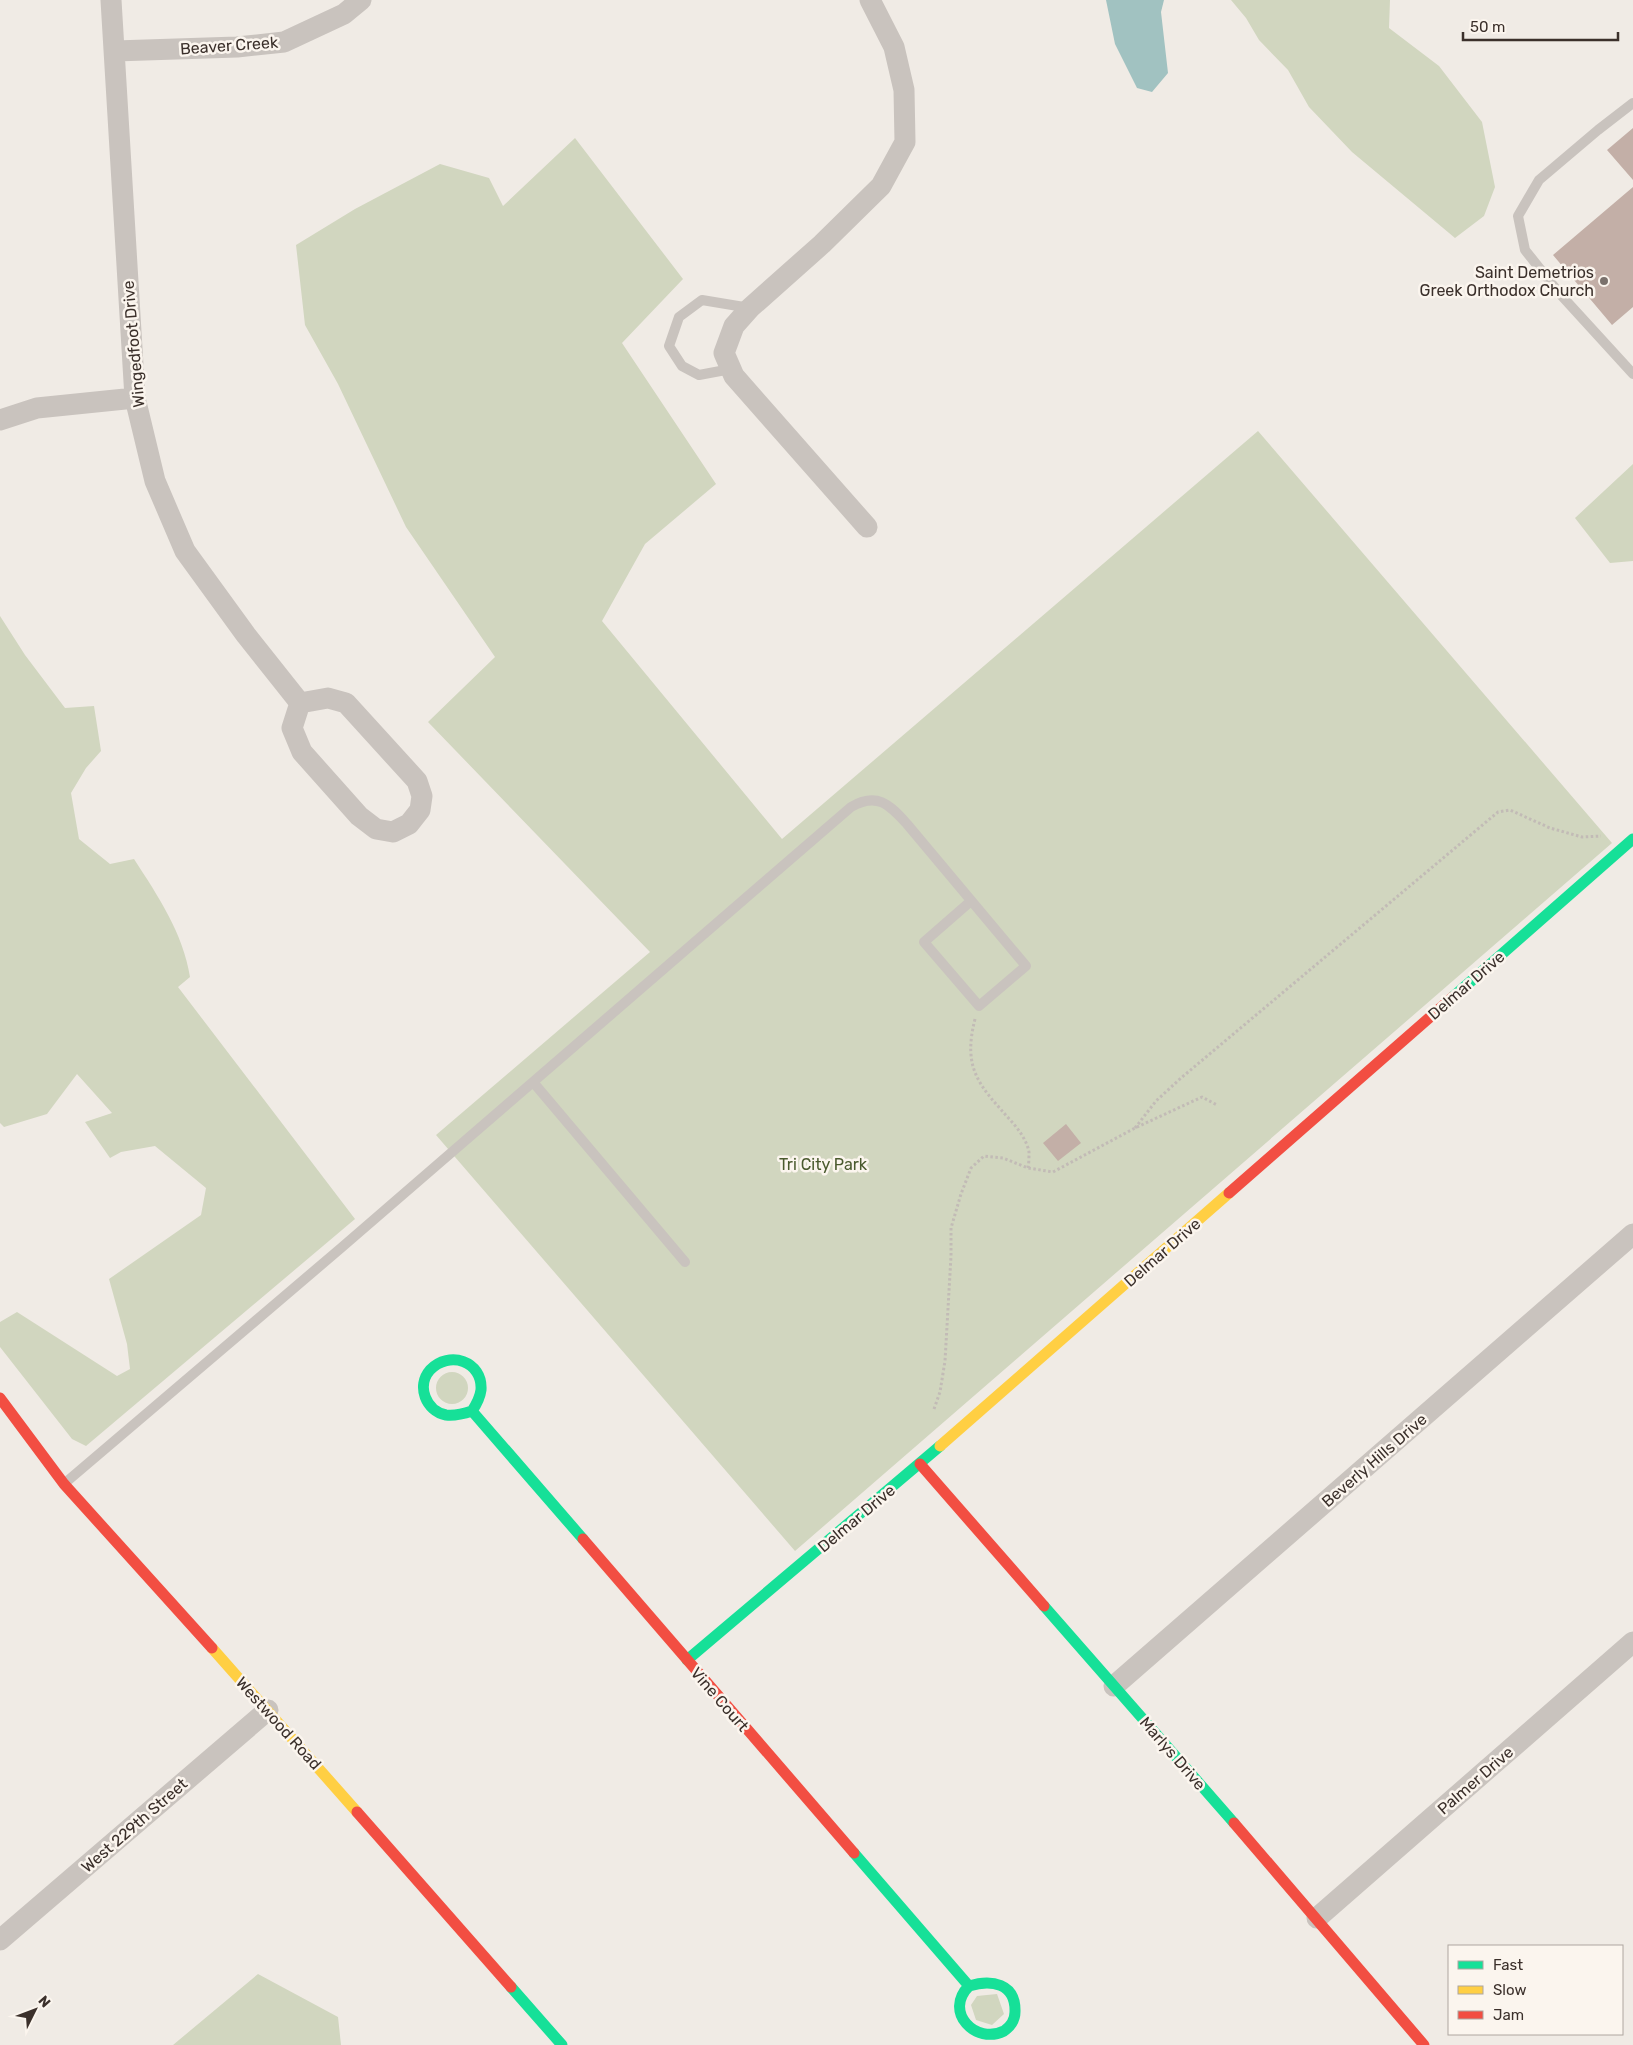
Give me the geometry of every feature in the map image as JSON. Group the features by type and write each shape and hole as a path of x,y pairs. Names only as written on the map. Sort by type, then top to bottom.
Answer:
{"street":[{"name":"Wingedfoot Drive","path":"111,0 116,51 135,398 155,481 185,550 246,635 300,702"},
{"name":"Beaver Creek","path":"116,51 284,42 344,14 361,0"},
{"path":"867,527 734,376 724,353 734,326 750,308 822,244 881,186 905,142 904,90 894,46 870,0"},
{"path":"0,420 37,408 135,398"},
{"path":"328,698 346,703 417,782 422,796 420,810 409,824 393,832 376,829 359,816 302,752 292,728 300,702 328,698"},
{"name":"Delmar Drive","path":"687,1660 920,1464 1633,840"},
{"name":"Beverly Hills Drive","path":"1114,1686 1633,1234"},
{"path":"459,1358 471,1366 479,1378 481,1389 479,1399 472,1411 462,1416 451,1417 441,1415 432,1408 424,1398 423,1381 432,1367 448,1360 459,1358"},
{"name":"Westwood Road","path":"0,1398 64,1484 268,1710 562,2045"},
{"name":"Vine Court","path":"472,1411 969,1986"},
{"name":"Marlys Drive","path":"920,1464 1317,1918 1424,2045"},
{"name":"Palmer Drive","path":"1317,1918 1633,1642"},
{"name":"West 229th Street","path":"0,1940 268,1710"},
{"path":"982,1981 1002,1984 1010,1992 1014,2004 1016,2015 1012,2024 1000,2033 984,2037 974,2033 967,2027 962,2020 958,2008 960,1997 969,1986 982,1981"}],"lane":[{"path":"1633,103 1539,180 1518,216 1525,250 1560,294 1633,374"},
{"path":"731,369 700,375 682,366 669,346 679,317 702,300 750,308"},
{"path":"64,1484 341,1248 851,807 864,800 875,800 885,804 897,813 972,901 1026,966 979,1006 924,942 972,901"},
{"path":"532,1082 685,1262"}],"path":[{"path":"1135,1128 1149,1108 1181,1078 1498,812 1510,810 1550,828 1582,837 1603,836 1607,833"},
{"path":"979,1006 970,1037 970,1058 981,1086 1025,1140 1029,1152 1028,1168"},
{"path":"934,1409 940,1392 945,1361 951,1228 971,1168 984,1156 1003,1158 1028,1168 1053,1172 1135,1128 1202,1096 1217,1105"}],"green space":[{"path":"1231,0 1390,0 1389,28 1439,66 1482,122 1495,187 1484,216 1455,238 1352,152 1309,107 1288,70 1259,40 1246,18"},
{"name":"Tri City Park","path":"575,138 683,279 622,343 716,484 645,544 602,621 782,839 1258,431 1612,843 795,1551 436,1135 650,952 428,722 495,657 406,527 338,384 305,325 296,245 355,209 440,164 489,178 503,206"},
{"path":"1633,464 1633,561 1610,563 1575,518"},
{"path":"0,616 25,655 65,708 94,706 101,751 86,768 71,793 79,839 110,864 134,859 168,915 182,945 190,977 178,987 355,1219 86,1446 72,1439 0,1347 0,1322 17,1312 117,1376 130,1369 127,1344 109,1279 201,1215 206,1188 155,1146 121,1152 110,1158 85,1122 112,1113 77,1074 47,1114 4,1127 0,1123"},
{"path":"452,1372 458,1373 463,1377 467,1382 467,1394 463,1399 458,1403 452,1404 446,1403 441,1399 437,1394 436,1388 437,1382 441,1377 446,1373"},
{"path":"258,1974 338,2017 341,2045 173,2045"},
{"path":"997,1994 1004,2014 992,2025 976,2020 971,2005 977,1996"}],"water":[{"path":"1106,0 1164,0 1161,12 1168,73 1152,92 1137,88 1115,44"}],"building":[{"path":"1633,128 1633,180 1607,150"},
{"name":"Saint Demetrios Greek Orthodox Church","path":"1633,187 1633,307 1612,325 1553,255"},
{"path":"1066,1124 1081,1143 1058,1161 1043,1143"}],"traffic: fast":[{"path":"1453,997 1633,839"},
{"path":"472,1411 446,1415 433,1409 425,1397 424,1390 426,1376 430,1370 438,1364 455,1360 471,1366 477,1372 481,1390 478,1401 472,1411 583,1539"},
{"path":"687,1660 940,1446"},
{"path":"1044,1606 1234,1823"},
{"path":"854,1853 969,1986 962,1996 960,2006 961,2015 966,2023 974,2030 983,2034 1004,2031 1010,2025 1015,2015 1014,2002 1007,1989 986,1983 969,1986"},
{"path":"511,1987 562,2045"}],"traffic: slow":[{"path":"940,1446 1229,1193"},
{"path":"212,1648 357,1812"}],"traffic: jam":[{"path":"1229,1193 1453,997"},
{"path":"0,1398 64,1484 212,1648"},
{"path":"920,1464 1044,1606"},
{"path":"583,1539 854,1853"},
{"path":"357,1812 511,1987"},
{"path":"1234,1823 1424,2045"}],"place":[{"name":"Saint Demetrios Greek Orthodox Church","path":"1604,281"}]}
